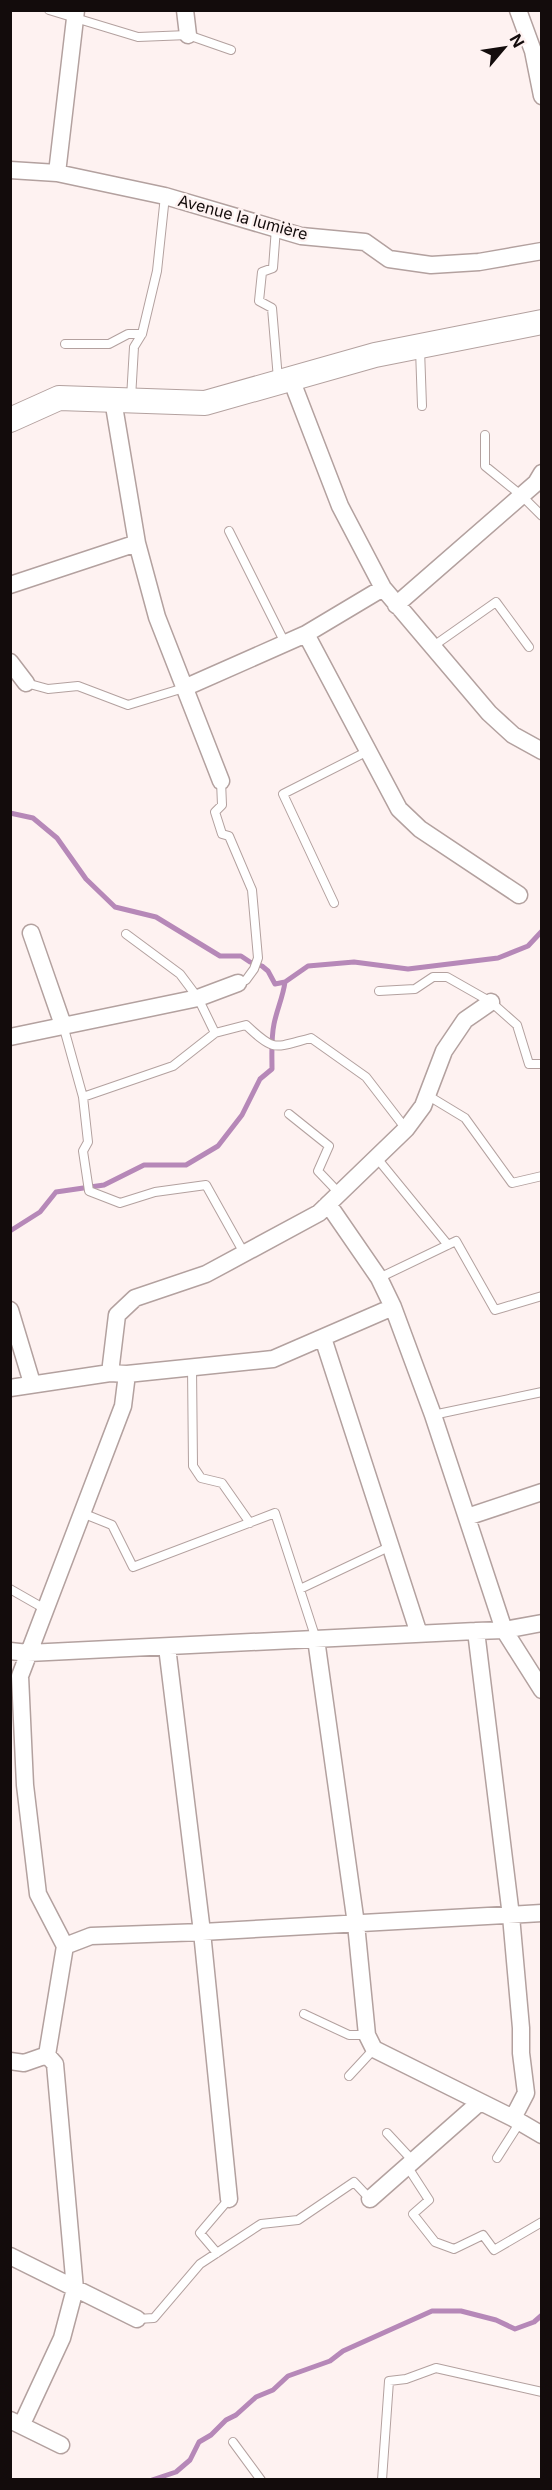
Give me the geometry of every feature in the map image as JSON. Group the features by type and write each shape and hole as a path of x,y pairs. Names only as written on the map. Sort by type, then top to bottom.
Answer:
{"street":[{"path":"185,10 188,35"},
{"path":"518,10 533,51 542,96"},
{"path":"57,173 76,14"},
{"name":"Avenue la lumière","path":"10,170 57,173 165,196 301,236 365,242 389,259 431,265 479,262 542,250"},
{"path":"10,420 59,398 205,403 375,355 542,322"},
{"path":"285,381 340,506 383,588 489,713 513,735 542,751"},
{"path":"122,400 137,543 157,617 221,782"},
{"path":"396,605 522,496 536,483 542,473"},
{"path":"10,585 137,543"},
{"path":"184,688 306,634 383,588"},
{"path":"306,634 399,809 420,829 519,896"},
{"path":"10,662 26,683"},
{"path":"31,933 63,1025"},
{"path":"10,1037 198,998 238,983"},
{"path":"47,2055 65,1946 38,1894 18,1784 20,1676 123,1406 119,1373 117,1315 135,1298 206,1274 319,1213 406,1129 423,1106 444,1051 465,1020 491,1002"},
{"path":"333,1199 379,1278 393,1307 433,1415 504,1630 542,1690"},
{"path":"10,1388 32,1383 119,1373 273,1359 393,1307"},
{"path":"10,1310 32,1383"},
{"path":"323,1338 419,1634"},
{"path":"467,1517 542,1492"},
{"path":"10,1651 28,1653 504,1630 542,1623"},
{"path":"476,1631 511,1916 526,2093 517,2120"},
{"path":"316,1639 370,2042 542,2135"},
{"path":"167,1647 202,1932 229,2199"},
{"path":"65,1946 91,1936 542,1913"},
{"path":"10,2061 24,2063 47,2055"},
{"path":"47,2055 55,2064 75,2289 62,2338 16,2422 61,2445"},
{"path":"370,2199 480,2102"},
{"path":"10,2256 137,2319"}],"lane":[{"path":"49,10 76,14 138,37 188,35 231,50"},
{"path":"122,400 134,346 142,333 157,271 165,196"},
{"path":"276,228 273,268 262,272 259,301 272,308 285,381"},
{"path":"65,344 109,344 128,334 142,333"},
{"path":"420,346 422,406"},
{"path":"485,435 485,465 542,516"},
{"path":"229,531 285,643"},
{"path":"432,647 496,602 529,647"},
{"path":"26,683 48,689 78,686 128,705 184,688"},
{"path":"334,903 283,794 368,751"},
{"path":"221,782 222,805 215,812 222,834 229,836 252,890 258,958 246,980 238,983"},
{"path":"126,934 180,974 198,998 215,1033"},
{"path":"379,991 415,988 433,977 447,977 491,1002 517,1025 528,1064 542,1064"},
{"path":"63,1025 83,1098 88,1142 83,1151 89,1191 120,1203 155,1192 206,1185 244,1253"},
{"path":"83,1098 173,1066 215,1033 246,1025 272,1046 311,1038 366,1077 406,1129"},
{"path":"427,1095 465,1118 512,1183 542,1176"},
{"path":"289,1114 329,1146 318,1171 333,1199"},
{"path":"376,1157 447,1245"},
{"path":"379,1278 456,1241 495,1310 542,1296"},
{"path":"192,1367 193,1466 201,1478 222,1483 250,1523"},
{"path":"433,1415 542,1392"},
{"path":"82,1513 112,1525 133,1567 275,1513 316,1639"},
{"path":"300,1589 391,1546"},
{"path":"10,1589 45,1609"},
{"path":"304,2014 370,2042 349,2076"},
{"path":"497,2158 517,2120"},
{"path":"387,2133 410,2163 429,2200 413,2214 435,2242 454,2249 483,2235 494,2250 542,2222"},
{"path":"137,2319 154,2318 201,2264 261,2224 298,2220 354,2182 370,2199"},
{"path":"218,2253 200,2233 229,2199"},
{"path":"382,2480 389,2381 406,2379 436,2368 542,2392"},
{"path":"233,2442 261,2480"}],"waterway":[{"path":"10,813 33,818 57,838 86,879 115,907 156,917 220,956 241,956 262,966 268,971 275,984 285,982"},
{"path":"10,1231 40,1212 56,1192 104,1185 144,1165 186,1165 218,1146 242,1115 260,1079 272,1069 273,1029 285,982 308,966 354,962 408,969 498,958 528,946 542,931"},
{"path":"152,2480 176,2472 190,2460 199,2442 211,2435 256,2397 273,2390 288,2376 330,2361 343,2351 432,2311 461,2311 496,2320 515,2329 534,2322 542,2315"}]}
